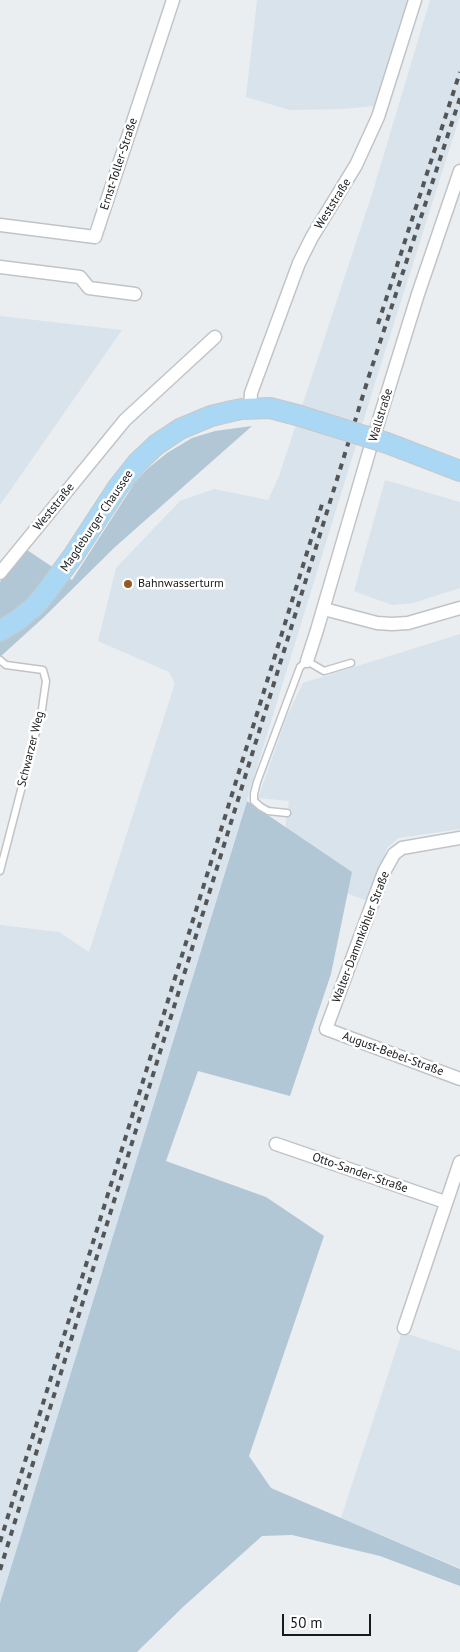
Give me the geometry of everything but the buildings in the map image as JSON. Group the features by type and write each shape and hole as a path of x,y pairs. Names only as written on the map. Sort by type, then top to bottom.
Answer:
{"main road":[{"name":"Magdeburger Chaussee","path":"0,631 18,620 35,606 45,594 118,487 148,452 168,436 218,414 250,408 270,408 387,443 460,471"}],"street":[{"name":"Ernst-Toller-Straße","path":"0,225 95,237 173,0"},
{"name":"Weststraße","path":"250,408 250,395 256,377 299,263 312,237 356,165 378,117 415,0"},
{"name":"Wallstraße","path":"307,661 418,294 460,171"},
{"path":"0,267 80,276 89,288 135,294"},
{"name":"Weststraße","path":"0,573 125,420 215,337"},
{"path":"324,609 377,623 392,624 417,621 460,608"},
{"name":"Walter-Dammköhler Straße","path":"326,1030 384,872 394,854 402,848 460,838"},
{"name":"August-Bebel-Straße","path":"326,1030 460,1078"},
{"name":"Otto-Sander-Straße","path":"276,1144 445,1202"},
{"path":"404,1328 460,1162"}],"lane":[{"name":"Schwarzer Weg","path":"0,660 6,665 43,670 46,681 42,709 0,871"},
{"path":"287,813 268,811 261,808 254,801 254,794 300,667 307,661 324,671 351,663"}],"shaded area":[{"path":"257,0 408,0 375,106 290,110 246,97"},
{"path":"430,0 460,0 460,116 376,380 0,1603 0,925 59,932 89,952 175,683 169,672 98,641 116,568 180,501 214,489 268,500 279,476 372,194"},
{"path":"0,316 122,330 0,505"},
{"path":"252,426 115,547 43,618 0,657 0,582 27,550 72,580 134,484 146,470 167,453 192,438 215,431"},
{"path":"385,480 460,502 460,588 413,603 392,605 354,591"},
{"path":"460,634 460,829 398,838 387,848 369,901 337,890 282,848 289,801 258,798 287,716 303,683"},
{"path":"247,801 352,872 331,974 290,1096 198,1071 166,1161 266,1197 324,1236 249,1456 271,1488 460,1569 460,1586 380,1556 292,1535 262,1536 183,1607 137,1652 0,1652 0,1603"},
{"path":"402,1332 460,1351 460,1568 341,1518"}],"railway":[{"path":"378,324 460,72"},
{"path":"0,1570 368,379 460,98"},
{"path":"0,1542 323,501"}],"place":[{"name":"Bahnwasserturm","path":"128,584"}]}
